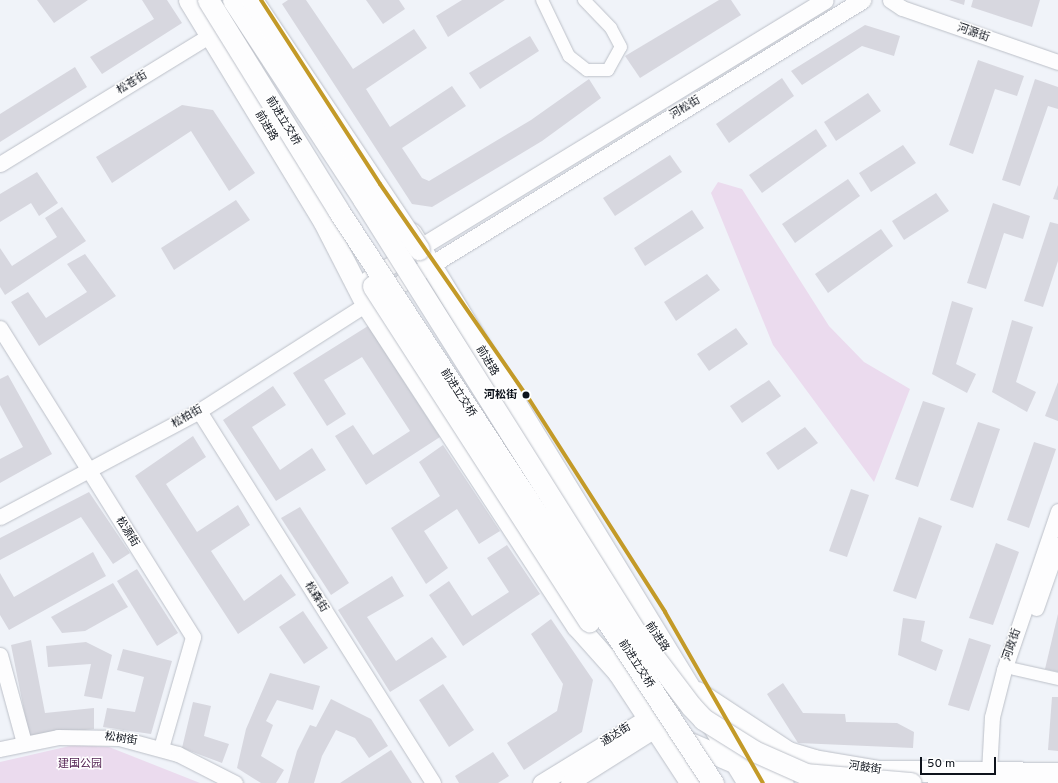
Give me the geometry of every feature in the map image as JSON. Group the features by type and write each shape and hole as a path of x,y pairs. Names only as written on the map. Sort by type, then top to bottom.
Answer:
{"highway":[{"name":"前进路","path":"189,0 359,285 366,304 578,626 618,672 691,783"},
{"name":"前进立交桥","path":"208,0 338,210 713,783"},
{"name":"前进立交桥","path":"233,0 368,206 638,636 703,719 754,751 806,774 911,783"},
{"path":"252,0 424,257"},
{"name":"前进路","path":"264,0 388,184 424,257 651,629 693,690 748,783"},
{"name":"前进路","path":"338,210 356,256 393,322 611,653 618,672"},
{"name":"河鼓街","path":"693,690 788,752 814,760 879,771 995,777 1058,773"},
{"path":"651,722 737,765 783,783"}],"main road":[{"name":"河松街","path":"366,304 424,257 825,0"},
{"name":"河松街","path":"359,285 424,257 862,0"},
{"name":"通达街","path":"569,783 693,690"},
{"name":"通达街","path":"541,783 651,722"}],"street":[{"name":"松苍街","path":"0,164 211,35 264,0"},
{"path":"542,0 569,56 587,70 608,70 621,47 611,28 584,0"},
{"name":"河源街","path":"890,0 902,8 1058,62"},
{"name":"松柏街","path":"0,517 90,472 198,410 366,304"},
{"name":"松源街","path":"0,328 193,637 161,748"},
{"name":"松森街","path":"198,410 433,783"},
{"name":"河政街","path":"995,777 992,717 1004,670 1058,511"},
{"name":"河政街","path":"995,777 1001,716 1014,669 1058,544"},
{"path":"0,655 24,743"},
{"path":"1014,669 1058,679"},
{"name":"松树街","path":"0,749 24,743 80,735 119,738 161,748 235,783"}],"green space":[{"path":"718,182 742,189 829,326 864,362 910,389 874,482 773,345 711,193"},
{"name":"建国公园","path":"74,745 109,747 200,783 0,783 0,762"}],"building":[{"path":"37,0 88,0 54,23"},
{"path":"142,0 167,0 182,23 102,74 90,57 154,19"},
{"path":"288,0 306,0 353,69 414,29 427,48 366,89 390,127 452,86 466,106 402,148 422,178 429,181 531,120 589,79 601,98 542,141 432,207 412,204 282,4"},
{"path":"366,0 399,0 405,9 383,24"},
{"path":"462,0 505,0 448,37 436,16"},
{"path":"719,0 731,0 741,15 640,78 625,56"},
{"path":"949,0 965,0 964,5"},
{"path":"973,0 1040,0 1032,27 971,7"},
{"path":"865,25 900,36 894,56 862,46 802,85 791,71"},
{"path":"530,36 539,51 480,89 469,73"},
{"path":"978,60 1024,76 1017,96 995,89 973,154 949,145"},
{"path":"75,67 87,87 0,142 0,114"},
{"path":"782,78 794,96 729,143 716,124"},
{"path":"1035,79 1058,87 1058,109 1048,106 1020,186 1002,180"},
{"path":"868,93 881,111 836,141 824,122"},
{"path":"182,105 213,110 255,173 229,191 191,131 112,183 96,157"},
{"path":"816,129 827,146 762,193 749,175"},
{"path":"903,145 916,163 871,192 859,173"},
{"path":"670,155 682,172 615,216 603,198"},
{"path":"37,172 58,203 39,216 31,203 0,222 0,194"},
{"path":"848,179 860,196 795,243 782,224"},
{"path":"1058,185 1058,200 1053,199"},
{"path":"936,193 949,211 904,240 892,221"},
{"path":"236,200 250,220 174,270 161,248"},
{"path":"993,203 1030,216 1023,239 1004,233 986,289 967,283"},
{"path":"62,207 86,241 5,295 0,287 0,248 12,266 57,237 45,218"},
{"path":"692,210 704,228 645,266 634,248"},
{"path":"1050,222 1058,224 1058,261 1043,307 1024,301"},
{"path":"881,229 893,246 828,293 815,274"},
{"path":"85,254 116,296 39,346 11,302 28,292 46,318 87,292 67,264"},
{"path":"707,274 720,290 676,321 664,302"},
{"path":"952,301 973,308 956,364 976,374 967,393 932,374"},
{"path":"1012,320 1033,327 1016,382 1036,392 1027,412 992,392"},
{"path":"368,326 440,437 366,485 335,436 353,425 373,455 410,431 362,357 324,380 346,414 327,426 293,373"},
{"path":"736,328 748,344 709,371 697,354"},
{"path":"8,375 52,454 0,483 0,459 23,447 0,405 0,379"},
{"path":"769,380 781,396 742,423 730,406"},
{"path":"1058,382 1058,421 1045,416"},
{"path":"273,386 286,405 252,427 280,470 312,448 326,470 276,501 223,420"},
{"path":"923,401 945,408 918,487 895,479"},
{"path":"978,422 1000,429 973,508 950,500"},
{"path":"805,427 818,443 778,470 766,453"},
{"path":"193,436 206,457 166,484 197,532 238,505 250,525 211,551 244,601 281,574 296,595 238,634 135,476"},
{"path":"1034,442 1056,449 1029,528 1007,520"},
{"path":"443,445 500,531 479,544 457,509 424,531 448,568 426,584 391,528 440,496 419,462"},
{"path":"851,489 869,495 847,557 829,551"},
{"path":"89,492 130,553 113,564 81,517 0,560 0,538"},
{"path":"300,507 349,583 331,595 281,518"},
{"path":"919,517 942,526 916,599 893,591"},
{"path":"996,543 1019,552 993,625 969,618"},
{"path":"507,545 540,594 463,646 429,595 449,581 472,616 509,592 487,558"},
{"path":"93,552 106,576 9,630 0,615 0,573 14,597"},
{"path":"137,569 178,633 157,646 117,581"},
{"path":"392,576 404,596 367,617 396,661 432,637 447,657 390,692 338,610"},
{"path":"113,583 128,607 85,631 62,633 51,617"},
{"path":"303,611 328,648 304,664 279,627"},
{"path":"1058,614 1058,672 1045,669"},
{"path":"903,618 925,621 921,641 943,650 936,671 898,655"},
{"path":"551,619 593,680 582,732 524,770 507,743 557,711 563,684 531,634"},
{"path":"969,638 991,645 969,711 948,705"},
{"path":"31,640 45,713 94,708 94,729 29,736 11,645"},
{"path":"86,642 112,655 102,699 84,696 91,664 48,667 46,646"},
{"path":"123,649 172,661 151,734 103,727 107,708 135,712 144,677 117,670"},
{"path":"270,673 320,686 313,710 277,700 266,721 273,725 261,756 284,770 276,783 261,783 237,768 246,729"},
{"path":"783,683 803,713 845,714 846,722 897,723 914,732 913,748 798,743 767,694"},
{"path":"443,684 474,730 449,747 419,700"},
{"path":"1052,697 1058,697 1058,751 1048,750"},
{"path":"331,699 371,719 388,746 369,758 355,738 336,730 322,756 314,783 288,783 297,751 310,725 316,727"},
{"path":"193,702 211,706 204,736 229,744 222,763 182,748"},
{"path":"391,750 412,783 340,783"},
{"path":"493,752 509,776 498,783 459,783 455,776"}],"transit line":[{"path":"261,0 380,184 529,399 665,612 763,783"}],"place":[{"name":"河松街","path":"526,395"}]}
